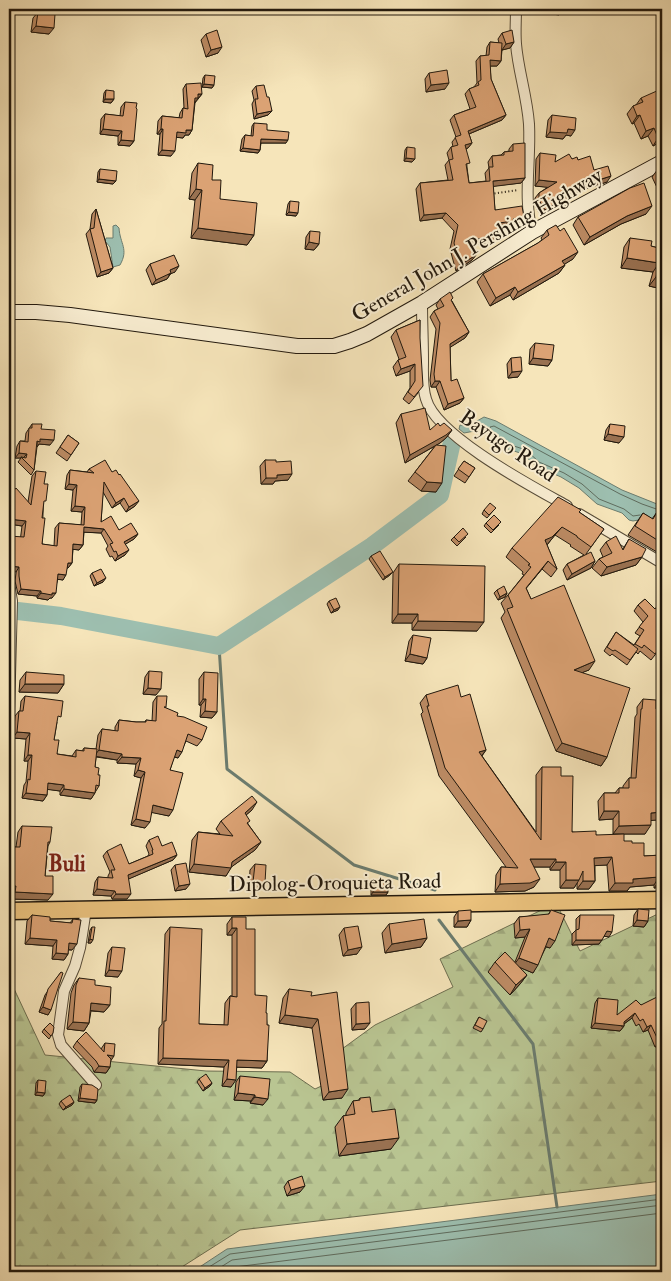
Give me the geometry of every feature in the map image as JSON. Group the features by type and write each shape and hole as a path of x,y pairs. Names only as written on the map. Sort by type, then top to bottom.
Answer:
{"highway":[{"name":"Dipolog-Oroquieta Road","path":"9,911 662,900"}],"main road":[{"name":"General John J. Pershing Highway","path":"9,312 70,315 297,346 334,346 367,334 422,303 532,232 662,162"}],"street":[{"path":"516,9 516,44 529,122 528,207 532,232"},
{"name":"Bayugo Road","path":"422,303 426,398 431,411 439,421 460,439 513,475 662,563"},
{"path":"9,584 12,600 9,713"},
{"path":"86,909 75,966 64,991 58,1040 96,1086"}],"path":[{"path":"490,194 528,189"}],"green space":[{"path":"556,903 580,951 662,912 662,1181 240,1230 174,1272 9,1272 9,978 45,1055 206,1071 290,1072 315,1089 330,1082 342,1049 375,1025 453,987 440,959"}],"water":[{"path":"116,225 119,228 124,255 120,265 113,267 110,247 105,241 106,238 113,238 113,226"},
{"path":"484,417 496,421 622,490 662,506 662,523 649,518 629,520 622,513 597,504 579,488 561,477 536,466 523,454 505,448 486,432 480,430 464,433 459,429 460,425 470,425"},
{"path":"662,1194 662,1272 192,1272 227,1249"}],"building":[{"path":"38,12 55,14 54,28 36,26"},
{"path":"217,30 222,47 211,50 206,34"},
{"path":"512,30 514,42 506,44 502,33"},
{"path":"490,42 502,43 501,61 490,60 491,79 506,115 468,131 472,143 465,145 470,163 466,164 469,183 490,181 489,167 493,167 492,156 504,155 504,152 513,151 513,144 525,143 525,178 493,181 495,210 522,206 524,217 513,219 514,221 499,223 501,235 472,240 476,255 460,265 454,243 458,225 446,213 424,215 420,183 453,180 449,160 453,159 451,147 458,145 455,137 461,135 454,115 476,107 469,89 479,85 478,82 481,80 480,56 489,55"},
{"path":"447,70 449,83 431,85 429,73"},
{"path":"205,75 215,76 214,85 204,84"},
{"path":"201,83 202,94 198,94 198,98 195,98 192,130 186,130 186,133 177,132 175,151 162,150 162,116 182,118 183,108 188,109 186,84"},
{"path":"264,85 272,111 257,114 255,99 258,99 256,86"},
{"path":"106,90 114,91 114,99 105,99"},
{"path":"659,90 662,97 662,136 658,138 654,128 646,131 640,115 637,116 633,106 643,102 641,98"},
{"path":"125,102 137,103 134,141 121,140 122,131 103,129 105,114 123,116"},
{"path":"552,115 576,118 575,130 568,129 567,133 550,132"},
{"path":"254,123 267,124 267,130 289,132 288,140 261,139 260,150 243,148 245,135 253,136"},
{"path":"407,147 415,148 415,159 406,158"},
{"path":"540,153 556,155 555,162 569,154 572,159 577,157 578,160 590,156 594,170 608,166 611,176 586,184 545,210 539,200 539,193 557,182 539,180"},
{"path":"198,163 213,165 212,180 221,180 220,199 257,203 254,235 198,228 202,190 196,189"},
{"path":"662,167 662,178 658,169"},
{"path":"100,169 117,171 116,181 99,179"},
{"path":"644,183 652,206 627,216 590,237 578,217 630,188"},
{"path":"290,201 299,202 298,213 289,212"},
{"path":"96,209 113,268 101,272 90,229 94,228"},
{"path":"556,225 560,231 564,228 578,252 562,261 565,265 518,292 515,287 496,298 483,274 538,243 549,235 547,230"},
{"path":"310,231 320,232 319,244 309,242"},
{"path":"630,238 652,241 651,246 662,249 662,279 656,277 659,263 627,258"},
{"path":"174,255 179,266 170,270 171,273 156,280 150,264"},
{"path":"450,292 453,298 451,300 469,332 450,344 451,381 457,379 464,398 448,404 440,381 435,381 434,374 440,323 434,311 444,306 440,299"},
{"path":"420,320 423,386 414,397 408,392 415,381 415,364 401,369 398,360 406,357 396,330"},
{"path":"535,343 554,345 552,360 533,358"},
{"path":"521,357 522,371 512,372 511,358"},
{"path":"425,408 430,430 438,423 440,426 444,423 452,430 410,455 401,414"},
{"path":"32,424 42,424 41,429 55,430 54,440 40,439 40,442 37,441 34,470 21,457 26,458 27,454 19,453 20,441 28,442 29,428 32,428"},
{"path":"610,424 625,426 624,437 608,434"},
{"path":"68,435 79,443 71,455 60,447"},
{"path":"436,445 446,446 442,483 427,482 415,472"},
{"path":"105,460 112,472 116,470 120,474 139,501 129,507 124,498 116,503 104,482 101,522 111,516 119,530 131,523 138,534 124,542 129,550 118,556 116,551 114,552 110,544 113,543 104,529 84,527 83,545 73,544 72,563 68,563 66,575 58,574 56,593 52,593 52,595 41,593 41,591 21,589 19,567 9,566 9,536 24,537 26,521 9,519 9,496 16,488 31,505 36,471 46,472 44,484 48,484 42,518 45,518 42,544 57,546 59,523 84,525 85,507 75,506 77,485 69,484 70,470 94,473 89,469"},
{"path":"265,460 276,460 276,462 291,461 292,474 277,475 277,478 266,478"},
{"path":"464,461 475,468 469,477 458,469"},
{"path":"558,497 581,510 579,512 604,529 591,547 562,527 552,537 545,540 557,569 548,561 526,588 531,599 564,585 595,661 574,670 630,688 607,757 562,743 507,609 513,607 508,595 531,567 512,548"},
{"path":"490,503 496,508 489,515 484,510"},
{"path":"657,512 662,515 662,543 635,526 643,513 653,519"},
{"path":"494,515 501,522 493,530 486,523"},
{"path":"463,528 468,534 459,542 454,537"},
{"path":"616,536 623,550 629,539 646,549 642,557 607,567 599,559 612,553 606,542"},
{"path":"380,551 393,572 385,577 371,556"},
{"path":"591,552 595,561 572,574 567,564"},
{"path":"399,564 485,566 484,622 418,621 418,614 398,614"},
{"path":"101,569 106,578 97,583 92,573"},
{"path":"504,586 507,593 500,597 497,590"},
{"path":"336,598 340,607 334,610 329,601"},
{"path":"645,599 655,609 658,605 662,608 662,645 655,654 644,645 642,648 635,644 644,630 639,627 648,616 638,605"},
{"path":"616,632 638,649 630,660 607,647"},
{"path":"413,635 431,638 427,658 410,654"},
{"path":"149,671 162,672 161,689 148,688"},
{"path":"26,672 64,675 64,684 25,684"},
{"path":"204,672 218,673 217,712 205,711 206,699 203,699"},
{"path":"458,685 461,697 470,694 486,750 479,752 541,840 542,767 561,767 561,776 573,776 572,832 596,831 596,835 624,834 624,841 644,843 644,856 662,855 662,879 660,880 659,877 633,879 633,883 615,883 612,857 594,858 595,881 583,881 583,871 579,880 566,880 566,862 556,862 556,859 530,859 540,879 530,883 500,884 501,867 518,868 445,768 427,706 429,706 426,695"},
{"path":"25,696 63,701 61,717 58,716 54,740 59,740 57,754 76,757 76,750 84,751 84,748 97,749 95,767 99,768 98,775 100,775 99,786 96,785 95,793 64,789 64,785 48,783 47,795 26,793 28,779 30,780 32,755 28,755 30,733 17,732 19,711 23,711"},
{"path":"157,696 167,696 166,707 164,707 178,713 177,716 207,727 202,740 188,734 182,752 177,750 170,770 183,773 173,810 153,805 150,822 136,819 145,772 138,770 141,758 122,757 122,754 99,750 102,729 118,731 119,720 136,722 156,721"},
{"path":"643,699 656,700 656,709 662,709 662,734 659,733 658,751 661,752 660,767 662,766 662,812 651,813 651,825 619,826 619,811 604,811 604,793 619,793 619,788 629,788 629,778 636,778"},
{"path":"252,796 257,802 245,813 250,821 247,823 261,842 232,862 231,868 194,864 198,832 233,836 221,821"},
{"path":"22,826 52,827 50,842 48,842 45,876 53,876 53,894 15,892 16,886 9,886 9,867 12,868 14,847 20,847"},
{"path":"158,836 162,846 172,842 177,855 128,875 131,894 116,894 115,891 97,889 98,877 113,878 111,870 115,870 107,851 121,844 129,864 153,854 149,840"},
{"path":"186,863 190,884 179,886 175,865"},
{"path":"255,864 266,865 265,883 253,882"},
{"path":"373,882 388,883 388,892 373,892"},
{"path":"638,909 649,910 648,921 637,920"},
{"path":"471,910 471,920 458,921 458,911"},
{"path":"551,910 565,915 555,941 549,938 538,965 519,958 530,929 520,930 519,917 549,914"},
{"path":"32,915 50,917 50,921 72,923 73,919 81,920 77,944 69,943 68,954 56,953 57,940 30,938"},
{"path":"580,915 614,915 612,932 607,931 602,940 576,940 576,930 579,929"},
{"path":"232,917 246,917 246,929 255,929 255,995 267,996 266,1013 267,1025 269,1025 267,1061 237,1060 236,1080 227,1079 229,1060 163,1058 170,927 202,929 199,1024 228,1025 230,996 237,997 237,928 232,928"},
{"path":"424,919 427,938 392,944 389,924"},
{"path":"358,926 362,947 348,950 344,928"},
{"path":"92,927 95,927 93,940 90,939"},
{"path":"112,947 125,948 122,971 109,970"},
{"path":"505,952 527,975 516,985 495,962"},
{"path":"61,972 63,973 51,1010 43,1007 48,989"},
{"path":"79,978 95,980 95,985 111,987 110,1005 91,1003 89,1023 73,1022 76,985"},
{"path":"289,989 312,992 311,996 337,992 348,1089 329,1092 318,1019 285,1015"},
{"path":"657,997 662,1009 657,1011 662,1027 662,1040 659,1042 651,1025 647,1027 643,1019 640,1021 635,1013 624,1022 624,1026 595,1023 598,998 618,1000 617,1015 636,1000 641,1005"},
{"path":"369,1002 370,1023 356,1024 356,1003"},
{"path":"479,1017 487,1021 483,1029 475,1025"},
{"path":"50,1023 54,1027 51,1036 44,1029"},
{"path":"86,1032 104,1052 105,1043 115,1044 114,1056 107,1055 111,1059 110,1067 99,1066 77,1041"},
{"path":"206,1074 212,1083 205,1088 199,1079"},
{"path":"240,1076 270,1079 268,1099 238,1093"},
{"path":"38,1080 46,1081 45,1093 37,1092"},
{"path":"82,1084 92,1085 98,1089 97,1100 80,1098"},
{"path":"70,1095 74,1102 66,1107 61,1101"},
{"path":"370,1097 372,1112 395,1109 399,1138 347,1144 343,1116 355,1114 353,1101"},
{"path":"302,1176 305,1186 291,1190 288,1181"}],"waterway":[{"path":"9,610 61,616 219,646 372,546 440,495 452,442"},
{"path":"219,646 227,769 354,865 435,890"},
{"path":"439,920 533,1044 557,1207"}],"district":[{"name":"Buli","path":"67,864"}]}
